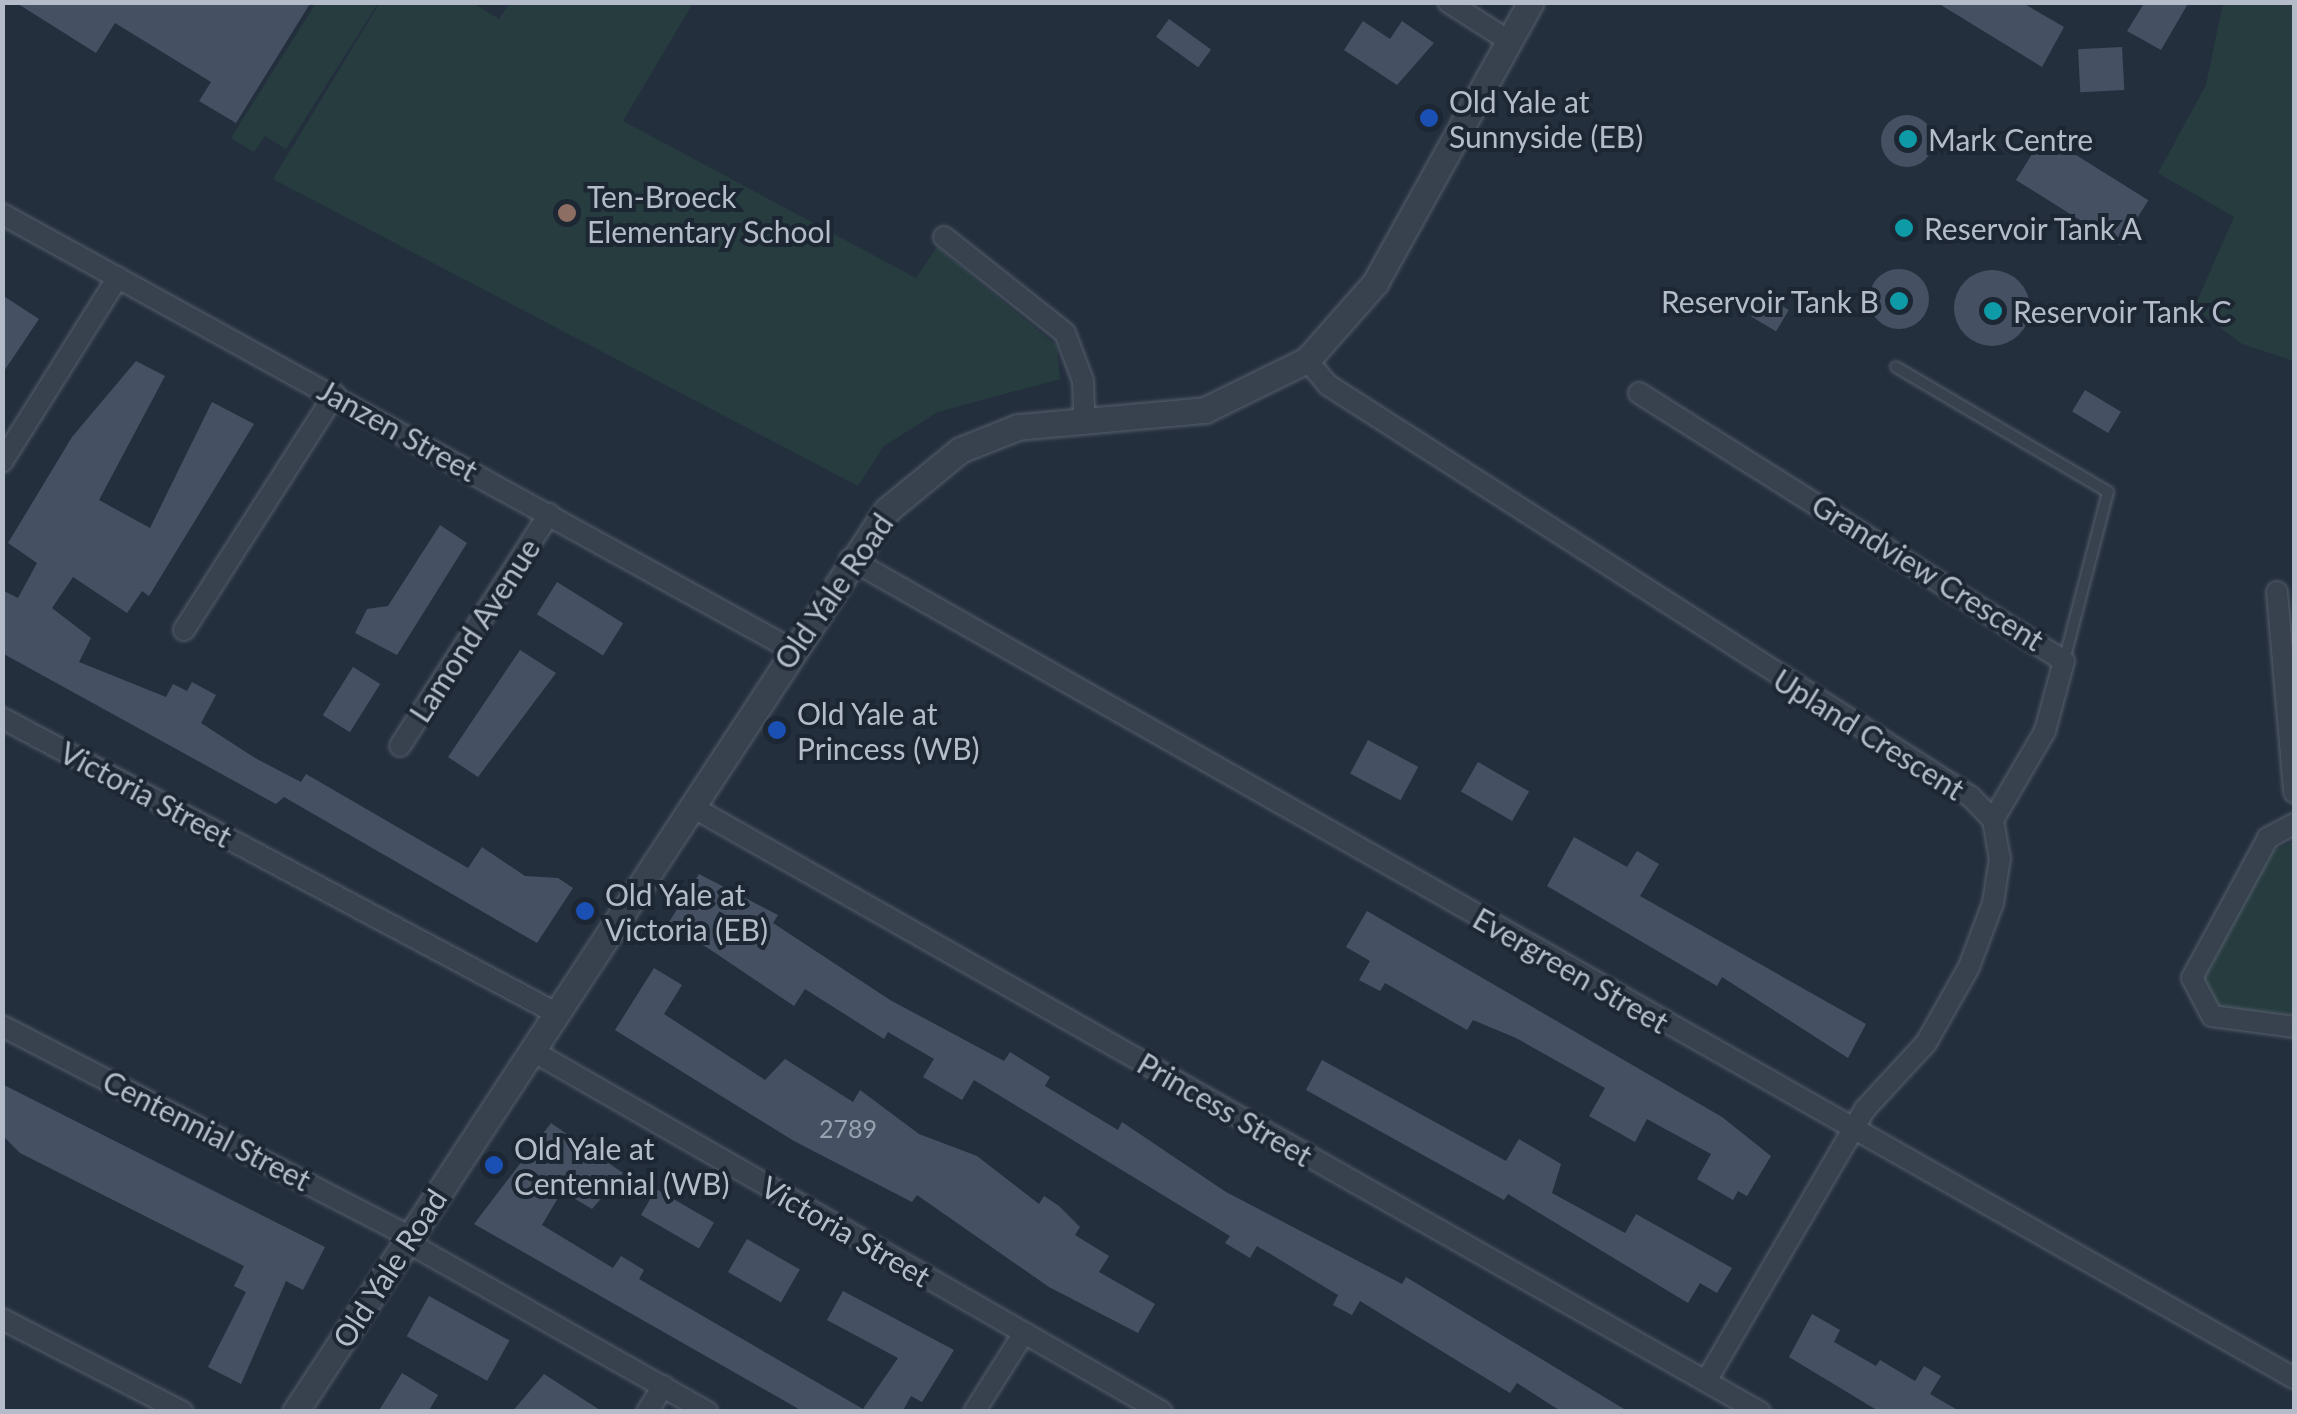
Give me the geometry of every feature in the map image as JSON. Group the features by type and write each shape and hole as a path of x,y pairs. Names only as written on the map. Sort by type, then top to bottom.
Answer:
{"street":[{"path":"1448,2 1510,41"},
{"name":"Old Yale Road","path":"295,1412 791,648 850,560 906,490 960,450 1084,416 1205,410 1307,360 1375,283 1531,2"},
{"name":"Janzen Street","path":"2,214 791,648"},
{"path":"944,237 1064,333 1083,382 1084,416"},
{"path":"2,462 118,277"},
{"name":"Upland Crescent","path":"1307,360 1328,385 1970,797 1993,820 2000,858 1993,903 1969,967 1926,1043 1852,1129 1706,1381"},
{"name":"Grandview Crescent","path":"1639,393 2064,661 2045,730 1993,820"},
{"path":"184,630 335,394"},
{"name":"Lamond Avenue","path":"400,746 549,514"},
{"name":"Evergreen Street","path":"850,560 2294,1378"},
{"path":"2277,592 2294,792"},
{"name":"Victoria Street","path":"2,718 554,1012"},
{"name":"Princess Street","path":"691,806 1760,1412"},
{"path":"2294,824 2268,838 2192,978 2212,1016 2294,1027"},
{"name":"Centennial Street","path":"2,1026 408,1239 707,1412"},
{"name":"Victoria Street","path":"531,1050 1162,1412"},
{"path":"2,1320 183,1412"},
{"path":"974,1412 1024,1332"},
{"path":"647,1412 663,1386"}],"lane":[{"path":"1896,367 2108,492 2064,661"}],"green space":[{"name":"Ten-Broeck Elementary School","path":"471,2 499,19 510,3 693,3 623,121 916,278 937,247 1057,346 1060,379 938,412 884,446 858,486 273,179 379,4"},
{"path":"316,3 378,3 286,149 265,136 254,152 231,138"},
{"path":"2223,3 2294,3 2294,361 2242,344 2194,308 2234,217 2158,173 2206,85"},
{"path":"2294,841 2294,1015 2215,1008 2202,975 2213,943 2274,850"}],"building":[{"path":"15,2 311,2 236,123 199,101 211,82 115,23 96,53"},
{"path":"1936,2 2021,2 2064,27 2042,67"},
{"path":"2145,2 2189,2 2161,50 2127,31"},
{"path":"1169,19 1211,50 1198,67 1156,37"},
{"path":"1363,21 1390,39 1402,21 1434,43 1397,85 1344,50"},
{"path":"2122,47 2124,90 2080,92 2078,49"},
{"name":"Mark Centre","path":"1907,115 1926,122 1933,141 1926,160 1907,167 1888,160 1881,141 1888,122"},
{"path":"2044,135 2148,200 2120,245 2016,180"},
{"name":"Reservoir Tank B","path":"1899,269 1920,278 1929,299 1920,320 1899,329 1878,320 1869,299 1878,278"},
{"name":"Reservoir Tank C","path":"1992,270 2019,281 2030,308 2019,335 1992,346 1965,335 1954,308 1965,281"},
{"path":"2,295 39,319 2,374"},
{"path":"1764,295 1789,310 1776,331 1751,316"},
{"path":"136,361 165,376 99,500 150,528 212,402 254,424 149,596 142,591 127,613 73,577 52,608 91,638 79,662 166,697 173,684 187,691 192,682 216,695 201,723 255,758 301,782 306,774 468,868 482,847 525,876 558,878 573,888 537,943 284,797 276,804 2,653 2,590 18,598 37,563 8,543 72,437"},
{"path":"2085,390 2121,412 2108,433 2072,411"},
{"path":"440,525 467,543 397,655 355,633 367,609 388,606"},
{"path":"557,582 623,623 603,656 537,614"},
{"path":"520,650 556,673 478,777 448,757"},
{"path":"353,667 380,684 350,732 323,715"},
{"path":"1368,740 1418,767 1400,800 1350,774"},
{"path":"1478,762 1529,792 1512,821 1461,791"},
{"path":"1574,837 1627,867 1637,851 1659,864 1640,896 1866,1024 1848,1058 1722,977 1717,986 1547,886"},
{"path":"699,874 778,915 773,923 890,1000 1004,1061 1010,1052 1050,1077 1045,1086 1118,1130 1122,1122 1226,1192 1402,1284 1406,1277 1629,1412 1562,1412 1517,1383 1510,1393 1360,1301 1352,1315 1333,1305 1338,1295 1257,1246 1250,1258 1225,1243 1230,1236 974,1080 962,1100 923,1077 934,1059 888,1032 884,1039 805,989 794,1006 669,922"},
{"path":"1367,911 1722,1117 1771,1156 1747,1196 1738,1191 1733,1200 1697,1179 1711,1154 1647,1119 1635,1142 1589,1116 1605,1088 1516,1038 1473,1020 1467,1030 1385,983 1380,991 1359,980 1370,961 1346,947"},
{"path":"654,968 682,985 664,1014 765,1080 785,1059 853,1102 860,1090 919,1134 977,1156 1039,1204 1044,1196 1059,1206 1080,1227 1075,1235 1109,1256 1099,1272 1155,1304 1138,1333 1049,1287 917,1195 912,1202 794,1141 615,1030"},
{"path":"1322,1060 1506,1161 1519,1139 1561,1164 1552,1193 1625,1233 1636,1214 1732,1268 1717,1293 1700,1283 1688,1303 1508,1194 1504,1200 1306,1090"},
{"path":"2,1084 325,1247 303,1290 286,1281 241,1384 208,1367 246,1292 234,1286 244,1266 20,1153 2,1135"},
{"path":"551,1123 623,1173 592,1209 562,1191 542,1225 613,1268 621,1256 644,1270 639,1279 863,1409 898,1358 827,1320 843,1291 954,1350 922,1402 911,1396 902,1412 804,1412 474,1224"},
{"path":"656,1189 714,1222 699,1248 641,1215"},
{"path":"747,1239 800,1270 781,1302 728,1272"},
{"path":"429,1296 509,1341 487,1381 407,1336"},
{"path":"1812,1314 1840,1330 1834,1342 1876,1366 1880,1360 1915,1381 1924,1366 1941,1376 1930,1394 1961,1412 1880,1412 1789,1357"},
{"path":"402,1373 438,1395 428,1412 378,1412"},
{"path":"544,1374 603,1412 512,1412"}],"place":[{"name":"Old Yale at Sunnyside (EB)","path":"1429,118"},
{"name":"Mark Centre","path":"1908,139"},
{"name":"Ten-Broeck Elementary School","path":"567,213"},
{"name":"Reservoir Tank A","path":"1904,228"},
{"name":"Reservoir Tank B","path":"1899,301"},
{"name":"Reservoir Tank C","path":"1993,311"},
{"name":"Old Yale at Princess (WB)","path":"777,730"},
{"name":"Old Yale at Victoria (EB)","path":"585,911"},
{"name":"Old Yale at Centennial (WB)","path":"494,1165"}]}
